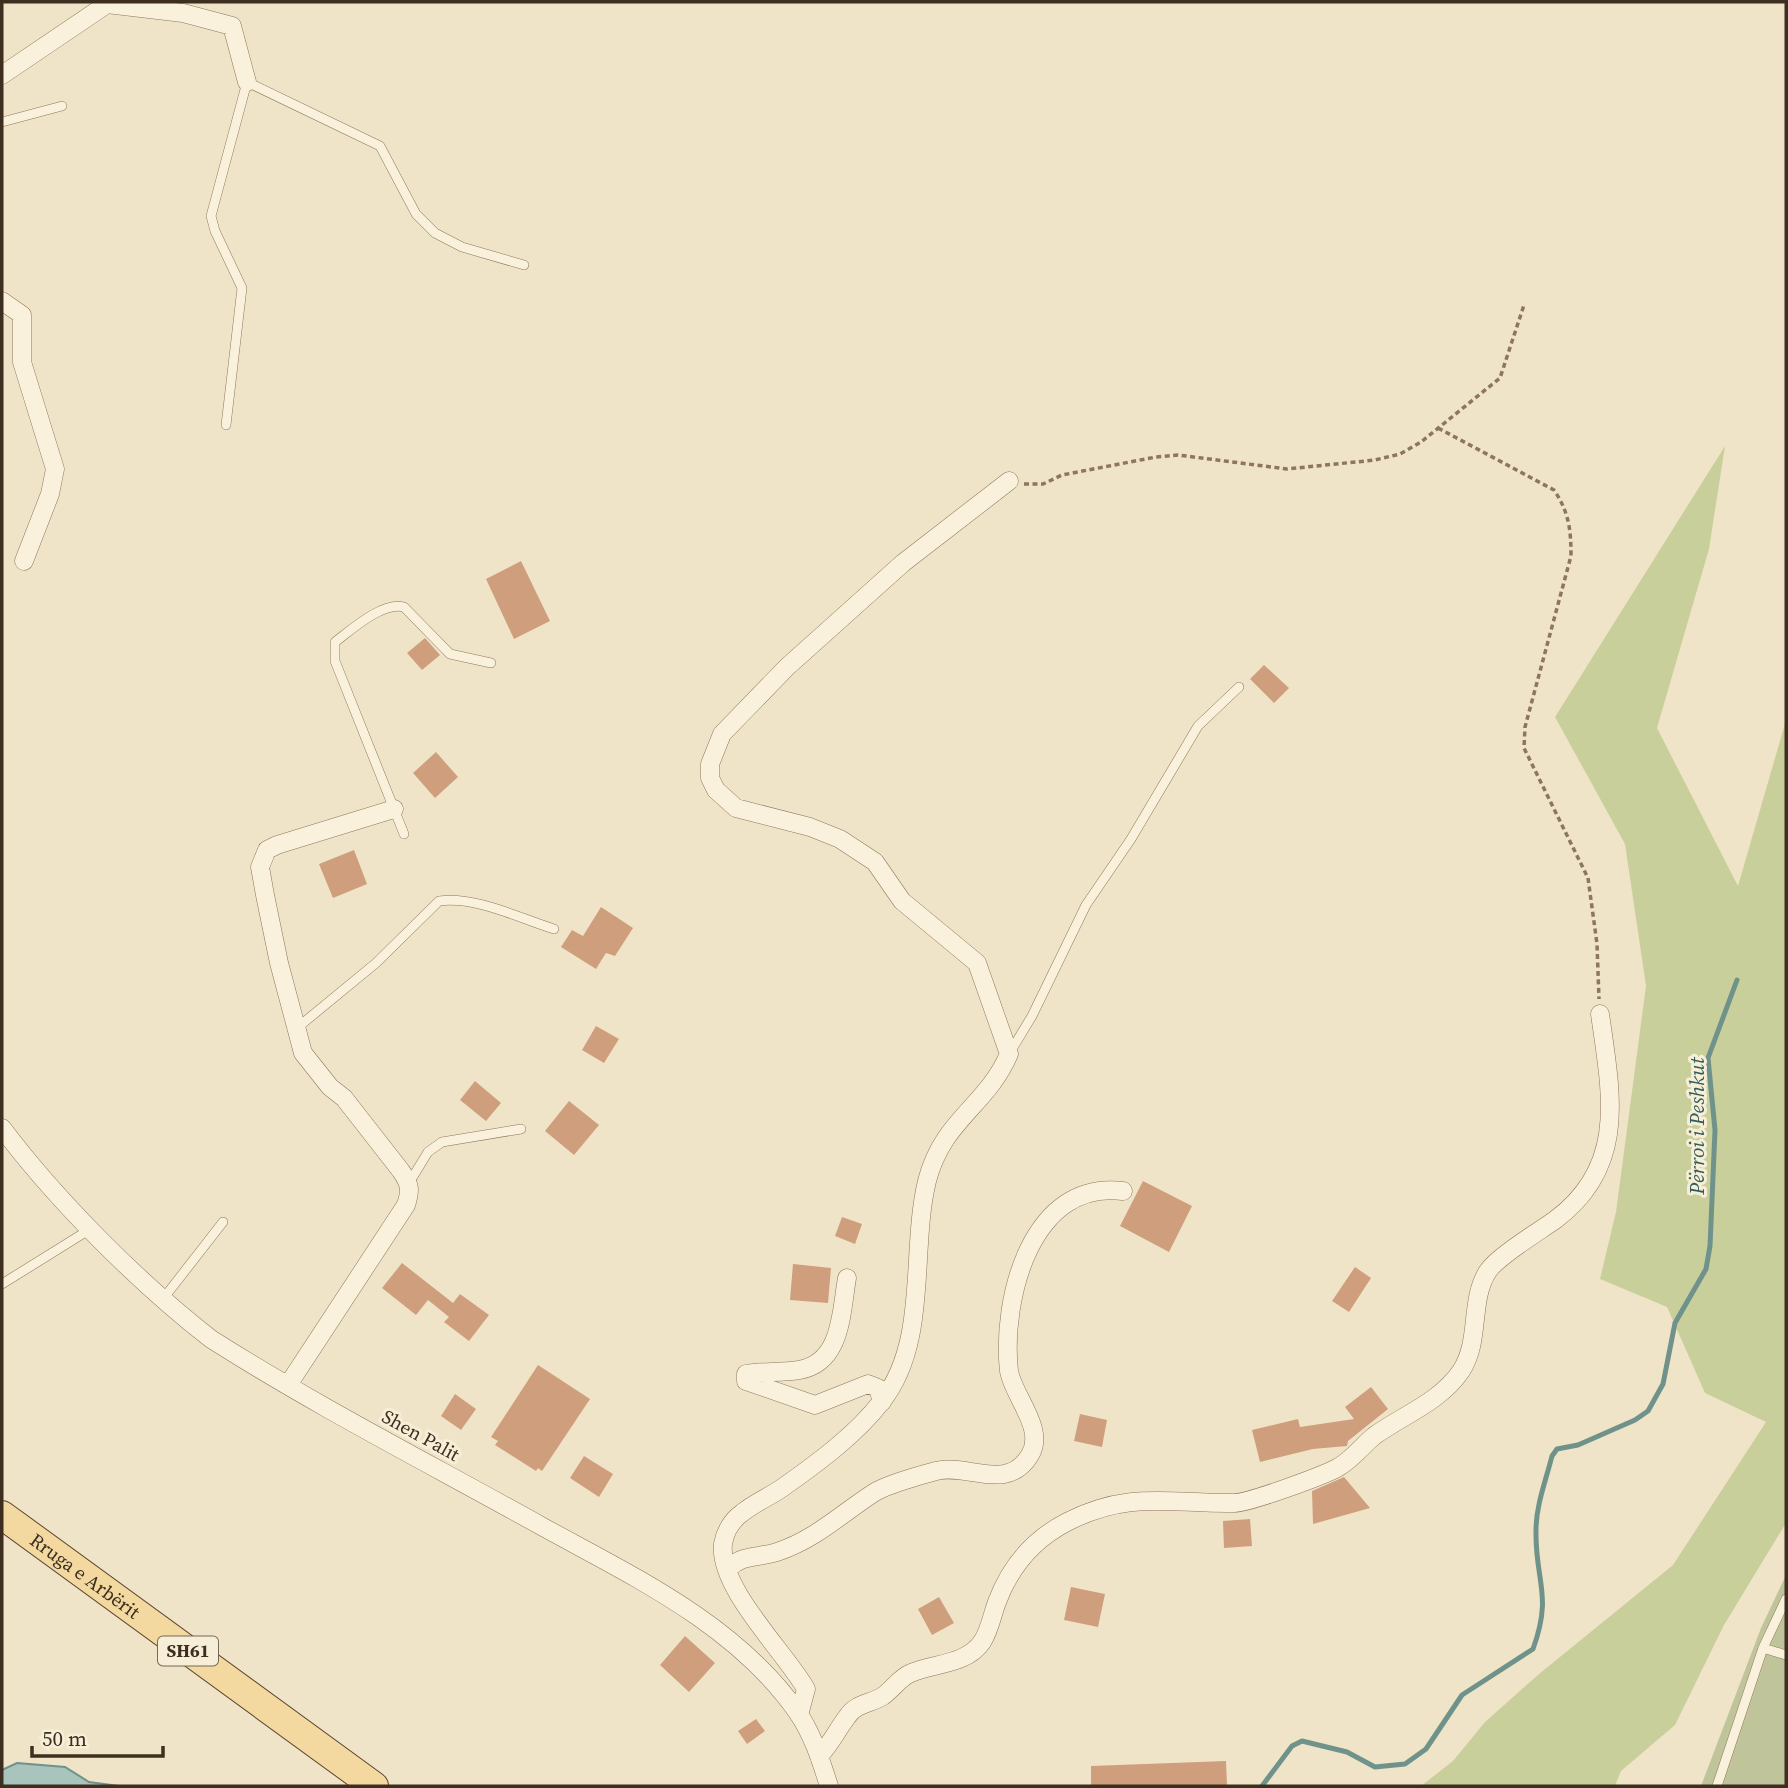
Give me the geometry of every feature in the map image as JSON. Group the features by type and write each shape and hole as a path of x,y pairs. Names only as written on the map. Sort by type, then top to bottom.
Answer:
{"main road":[{"name":"Rruga e Arbërit","path":"2,1515 374,1786"}],"street":[{"path":"2,75 108,3 183,13 232,26 247,82"},
{"path":"2,301 22,316 22,362 55,469 50,494 24,561"},
{"path":"799,1715 806,1689 748,1610 729,1568 723,1547 732,1523 817,1462 882,1402 894,1383 908,1340 921,1213 935,1155 960,1117 994,1081 1009,1054 976,963 902,901 874,862 840,839 810,827 736,808 716,790 710,778 714,749 722,734 787,667 903,563 1009,481"},
{"path":"288,1385 406,1205 410,1192 409,1182 344,1097 315,1069 303,1053 279,963 260,867 267,850 277,845 394,809"},
{"path":"820,1761 856,1707 881,1697 913,1672 962,1659 973,1651 982,1641 997,1600 1018,1561 1059,1527 1127,1500 1170,1499 1236,1503 1280,1489 1338,1467 1372,1438 1429,1402 1450,1384 1462,1370 1472,1347 1481,1288 1487,1272 1501,1258 1571,1208 1591,1187 1602,1163 1610,1121 1600,1014"},
{"name":"Shen Palit","path":"2,1128 20,1152 92,1228 163,1298 211,1339 690,1611 757,1668 799,1715 828,1786"},
{"path":"729,1568 738,1559 778,1552 817,1534 883,1487 937,1471 997,1475 1021,1465 1031,1454 1034,1443 1033,1429 1011,1379 1009,1366 1014,1292 1018,1273 1039,1229 1056,1212 1073,1200 1104,1189 1123,1191"},
{"path":"847,1278 833,1346 827,1356 815,1367 801,1370 758,1370 746,1374 746,1381 815,1405 868,1384 878,1388 882,1402"}],"lane":[{"path":"226,425 242,288 215,231 211,216 247,82 380,146 416,214 435,233 462,247 524,265"},
{"path":"2,122 62,106"},
{"path":"404,834 335,661 335,642 386,608 396,605 404,607 450,653 491,663"},
{"path":"1009,1054 1032,1016 1086,905 1130,839 1191,736 1239,687"},
{"path":"297,1028 376,963 439,901 453,899 476,904 554,929"},
{"path":"409,1182 428,1152 442,1142 521,1129"},
{"path":"163,1298 223,1222"},
{"path":"2,1284 92,1228"},
{"path":"1717,1786 1763,1648 1786,1599"},
{"path":"1763,1648 1786,1655"}],"path":[{"path":"1009,481 1030,486 1062,475 1178,455 1287,469 1375,460 1400,454 1438,428 1500,378 1524,305"},
{"path":"1438,428 1554,490 1564,504 1572,528 1570,556 1525,727 1524,748 1588,878 1595,920 1600,1014"}],"green space":[{"path":"1725,446 1709,549 1657,728 1738,886 1786,720 1786,1523 1724,1625 1675,1725 1621,1771 1615,1786 1421,1786 1453,1761 1485,1722 1539,1674 1673,1565 1766,1422 1705,1393 1667,1307 1600,1279 1616,1212 1646,986 1625,844 1555,717"},
{"path":"1786,1575 1786,1786 1701,1786 1761,1628"}],"water":[{"path":"17,1763 65,1767 89,1782 119,1786 2,1786 2,1770"}],"building":[{"path":"521,561 550,621 514,639 486,579"},
{"path":"425,638 440,655 422,670 407,653"},
{"path":"1264,665 1289,688 1274,703 1250,679"},
{"path":"436,752 458,777 435,798 413,773"},
{"path":"354,850 367,884 333,898 319,864"},
{"path":"601,907 633,928 615,956 606,953 596,969 561,947 572,930 583,936"},
{"path":"596,1026 619,1039 604,1063 582,1050"},
{"path":"475,1081 501,1103 486,1121 460,1100"},
{"path":"569,1101 599,1125 574,1155 545,1131"},
{"path":"1143,1181 1192,1206 1169,1252 1120,1226"},
{"path":"842,1217 862,1224 855,1244 835,1236"},
{"path":"402,1263 453,1303 460,1294 489,1315 469,1341 444,1322 449,1317 428,1300 416,1315 382,1288"},
{"path":"793,1264 831,1268 828,1303 790,1300"},
{"path":"1355,1267 1371,1278 1349,1312 1332,1301"},
{"path":"538,1365 590,1399 542,1471 538,1468 536,1471 495,1445 498,1441 491,1437"},
{"path":"1371,1387 1388,1409 1348,1441 1347,1446 1313,1449 1260,1462 1252,1430 1298,1419 1300,1427 1354,1419 1345,1407"},
{"path":"455,1394 476,1409 461,1430 441,1416"},
{"path":"1080,1414 1107,1420 1102,1447 1074,1441"},
{"path":"584,1456 613,1474 599,1497 570,1478"},
{"path":"1344,1477 1370,1508 1313,1524 1312,1491"},
{"path":"1250,1519 1252,1546 1224,1548 1223,1521"},
{"path":"1071,1587 1105,1594 1098,1627 1064,1620"},
{"path":"939,1597 954,1623 932,1635 918,1609"},
{"path":"685,1636 715,1663 689,1692 660,1665"},
{"path":"756,1719 765,1731 747,1744 738,1731"},
{"path":"1226,1761 1227,1785 1091,1786 1091,1766"}],"waterway":[{"name":"Përroi i Peshkut","path":"1262,1786 1292,1746 1302,1741 1347,1752 1375,1767 1405,1764 1426,1749 1462,1695 1533,1649 1542,1615 1536,1521 1552,1456 1557,1449 1578,1445 1635,1420 1648,1411 1663,1384 1675,1323 1706,1269 1710,1246 1715,1130 1708,1058 1737,980"}]}
